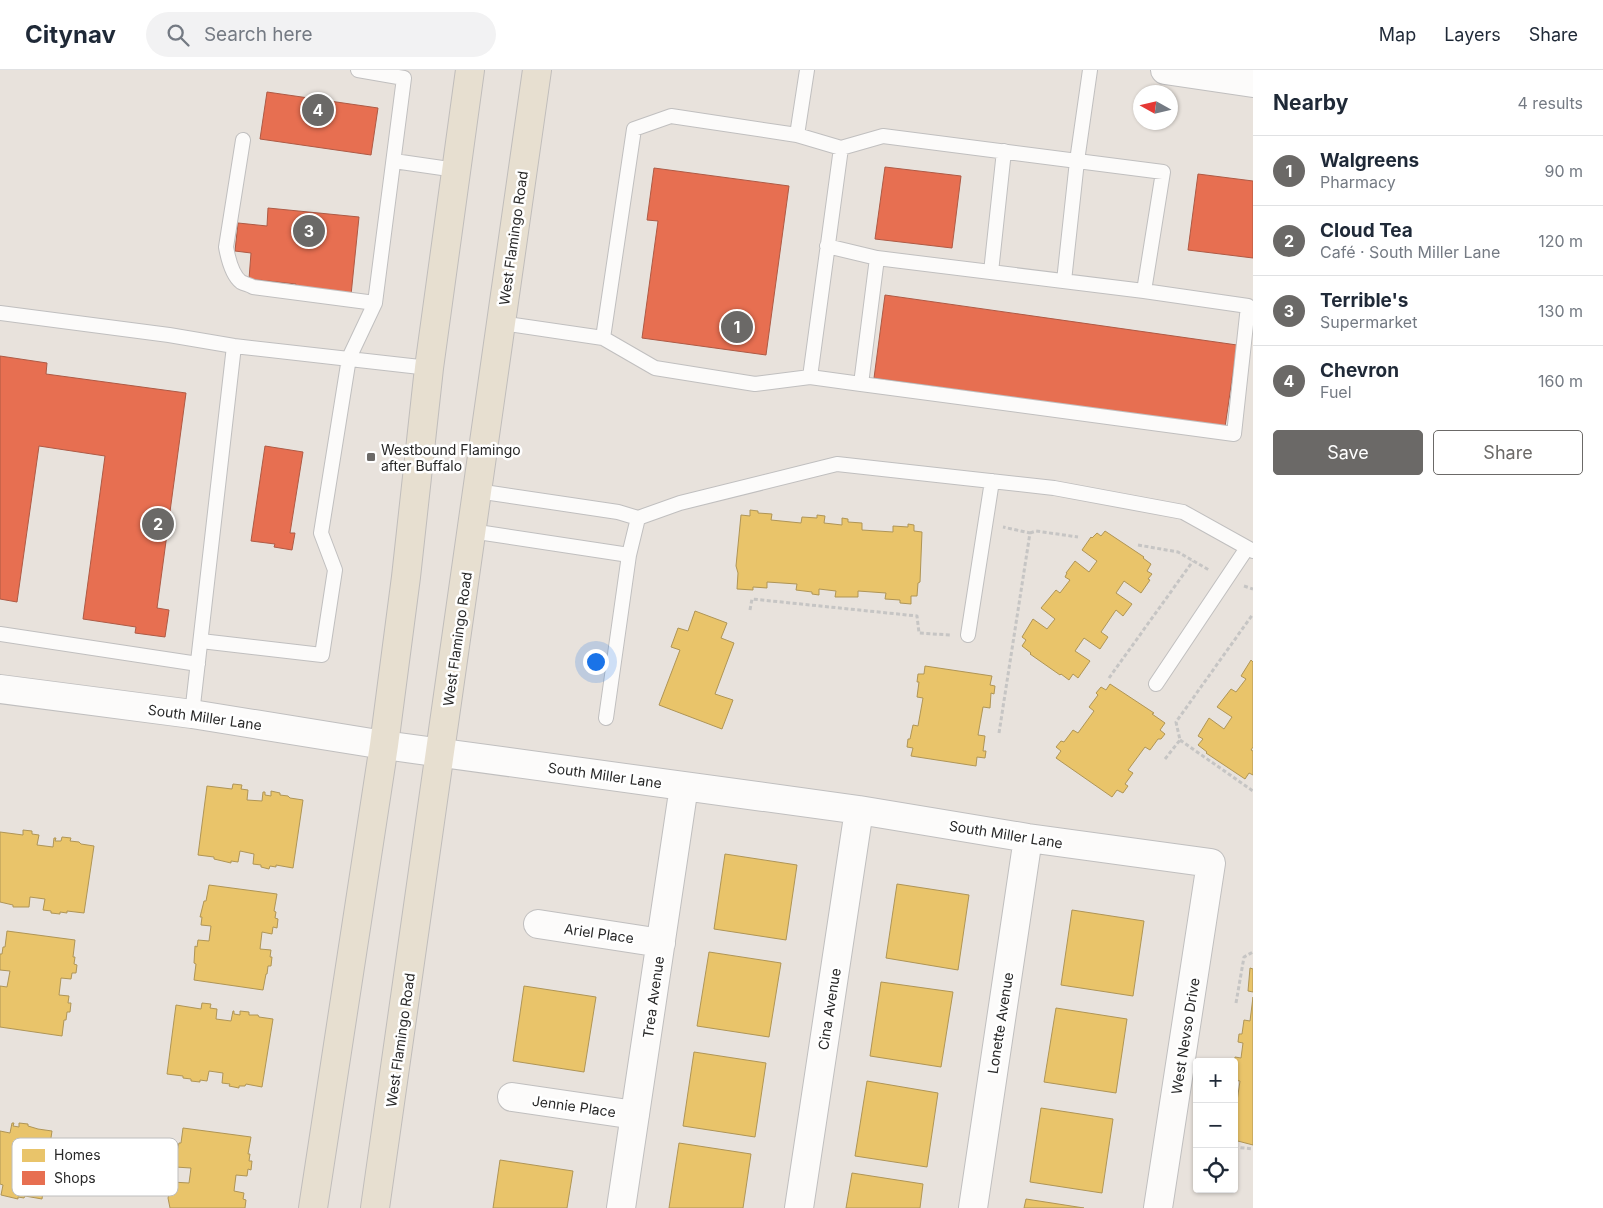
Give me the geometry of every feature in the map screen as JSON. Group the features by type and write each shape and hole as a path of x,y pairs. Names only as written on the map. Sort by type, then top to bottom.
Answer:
{"main road":[{"path":"312,1208 384,745 406,578 429,368 470,70"},
{"name":"West Flamingo Road","path":"375,1208 537,70"}],"street":[{"path":"1165,70 1253,83"},
{"name":"South Miller Lane","path":"0,689 192,714 384,745 859,810 1028,838 1211,863"},
{"name":"Trea Avenue","path":"621,1208 684,786"},
{"name":"Cina Avenue","path":"799,1208 859,810"},
{"name":"Lonette Avenue","path":"973,1208 1028,838"},
{"name":"West Nevso Drive","path":"1158,1208 1211,863"},
{"name":"Ariel Place","path":"538,924 661,942"},
{"name":"Jennie Place","path":"512,1096 635,1115"}],"lane":[{"path":"201,641 322,655 335,570 321,532 350,358 375,303 404,78 358,70"},
{"path":"797,135 807,70"},
{"path":"1064,281 1077,161 1090,70"},
{"path":"604,338 634,129 670,116 797,135 841,148 883,136 1163,172 1144,291"},
{"path":"243,140 226,247 234,271 241,281 253,286 375,303"},
{"path":"810,377 841,148"},
{"path":"991,272 1004,151"},
{"path":"394,161 456,170"},
{"path":"501,323 604,338 655,368 754,384 810,377 1234,434 1248,306 1144,291 877,258 827,246"},
{"path":"862,384 877,258"},
{"path":"0,313 169,335 234,346 429,368"},
{"path":"192,714 234,346"},
{"path":"477,491 618,512 638,518 680,503 837,464 1054,488 1182,512 1250,550 1226,579 1156,684"},
{"path":"968,635 992,481"},
{"path":"606,718 629,555 638,518"},
{"path":"472,531 629,555"},
{"path":"0,634 198,664"}],"path":[{"path":"985,523 1030,533 1036,531 1078,537"},
{"path":"999,732 1030,533"},
{"path":"1138,545 1178,552 1226,579"},
{"path":"1109,678 1193,561"},
{"path":"750,610 752,600 917,616 919,633 968,635"},
{"path":"1253,614 1176,722 1180,740 1253,791"},
{"path":"1165,759 1180,740"},
{"path":"1236,1003 1244,957 1253,952"},
{"path":"1238,1147 1253,1149"}],"building: Homes":[{"path":"750,510 758,511 758,513 772,514 771,520 801,523 802,517 817,518 817,515 825,516 824,523 842,525 842,518 848,519 848,522 862,523 862,530 893,532 893,526 908,527 908,524 914,525 914,531 922,532 920,582 918,583 917,596 911,596 911,604 900,603 900,600 885,599 886,593 858,591 858,597 835,597 836,591 819,589 819,595 812,594 812,592 796,590 797,584 767,582 767,588 753,587 753,590 737,589 738,573 736,566 741,515 750,516"},
{"path":"1105,531 1144,557 1151,564 1147,571 1152,574 1141,593 1124,581 1116,593 1132,604 1123,616 1116,610 1101,632 1108,637 1100,649 1084,638 1075,651 1090,661 1078,678 1073,674 1069,680 1030,654 1022,646 1026,640 1022,637 1033,619 1047,629 1055,619 1041,608 1056,590 1060,593 1070,580 1065,577 1066,573 1075,561 1089,572 1097,561 1082,550 1091,537 1097,533 1101,536"},
{"path":"695,611 727,623 721,638 734,643 715,694 733,700 722,729 659,705 680,650 671,647 678,628 688,631"},
{"path":"1251,660 1253,662 1253,747 1251,750 1253,751 1253,775 1249,773 1245,779 1206,753 1198,745 1203,739 1198,736 1209,718 1224,729 1232,717 1217,707 1231,689 1236,692 1246,679 1241,676"},
{"path":"925,666 992,676 990,685 995,686 994,694 991,693 990,708 983,707 978,735 985,736 983,751 986,751 985,758 977,757 976,766 911,756 913,748 907,747 908,739 910,739 913,725 918,726 923,698 917,697 918,674 924,674"},
{"path":"1110,684 1154,713 1152,714 1165,723 1160,730 1165,734 1161,739 1158,739 1150,750 1145,747 1128,770 1133,773 1125,784 1128,786 1123,793 1117,790 1112,797 1056,758 1061,751 1056,747 1061,741 1064,742 1073,730 1078,733 1094,711 1089,707 1098,695 1096,693 1101,687 1106,690"},
{"path":"233,784 242,785 241,789 248,790 247,800 262,801 263,792 265,792 265,795 271,796 271,791 290,798 303,800 293,868 276,865 276,867 270,866 269,869 261,867 261,865 253,864 254,854 240,851 238,862 231,861 231,863 214,859 214,857 198,855 207,786 232,789"},
{"path":"23,830 32,831 32,834 39,835 37,845 53,847 54,838 56,838 55,841 61,841 62,837 71,838 70,841 94,846 84,913 67,911 67,913 60,912 60,914 51,913 51,911 43,910 45,899 30,897 29,907 13,907 13,905 0,902 0,832 23,835"},
{"path":"725,854 797,865 786,940 714,929"},
{"path":"897,884 969,895 958,970 886,958"},
{"path":"209,885 277,894 274,911 276,912 275,918 278,919 277,928 273,927 272,934 262,932 260,949 271,950 270,957 272,957 263,990 194,980 196,964 194,963 195,946 197,947 198,940 209,941 211,926 201,925 202,917 200,917"},
{"path":"1072,910 1144,921 1133,996 1061,985"},
{"path":"7,931 75,940 73,957 75,957 74,964 77,965 76,973 72,973 71,979 61,978 59,995 69,996 68,1003 71,1003 70,1012 67,1012 66,1020 64,1020 62,1036 0,1027 0,986 7,987 10,971 0,970 0,954 2,954 3,947 5,947"},
{"path":"709,952 781,963 769,1037 697,1026"},
{"path":"1250,968 1253,969 1253,992 1248,991"},
{"path":"881,982 953,992 941,1067 870,1056"},
{"path":"524,986 596,997 584,1072 513,1061"},
{"path":"1253,997 1253,1145 1238,1141 1238,1094 1240,1081 1238,1081 1238,1058 1235,1058 1235,1057 1241,1058 1243,1043 1238,1042 1239,1034 1242,1034 1244,1020 1250,1021"},
{"path":"202,1003 211,1004 210,1008 217,1009 216,1019 231,1021 233,1011 234,1014 240,1015 240,1011 249,1012 249,1015 273,1019 262,1087 246,1084 245,1086 239,1086 239,1088 229,1086 230,1084 222,1083 223,1073 209,1071 207,1081 200,1080 200,1082 191,1081 191,1079 183,1078 183,1076 167,1074 176,1005 201,1009"},
{"path":"1056,1008 1127,1019 1116,1093 1044,1082"},
{"path":"694,1052 766,1063 755,1137 683,1126"},
{"path":"867,1081 938,1093 927,1167 855,1156"},
{"path":"1041,1108 1113,1119 1102,1193 1030,1182"},
{"path":"12,1123 14,1123 13,1126 19,1127 19,1123 28,1124 28,1126 38,1129 52,1131 51,1138 12,1138 12,1196 25,1196 24,1198 18,1197 18,1199 1,1195 3,1185 0,1184 0,1131 10,1133"},
{"path":"183,1128 251,1137 248,1154 250,1154 249,1161 252,1161 251,1170 248,1169 247,1176 236,1175 234,1191 244,1193 243,1199 246,1200 245,1208 170,1208 168,1196 178,1196 178,1182 189,1183 191,1168 178,1167 178,1147 179,1143 181,1143"},
{"path":"679,1143 751,1154 743,1208 669,1208"},
{"path":"500,1160 573,1171 567,1208 493,1208"},
{"path":"852,1173 923,1184 920,1208 846,1208"},
{"path":"25,1196 42,1196 42,1199"},
{"path":"1026,1199 1084,1208 1024,1208"}],"building: Shops":[{"path":"267,92 378,108 371,155 260,139"},
{"path":"885,167 961,176 952,248 875,239"},
{"path":"654,168 789,186 766,355 642,338 658,221 647,220"},
{"path":"1198,174 1253,181 1253,258 1188,250"},
{"path":"268,208 359,217 351,295 295,290 296,284 249,279 251,253 235,251 238,223 267,226"},
{"path":"885,295 1237,345 1225,427 874,378"},
{"path":"0,356 47,363 46,374 186,393 157,608 169,610 165,637 135,633 136,627 83,619 105,456 39,446 17,602 0,599"},
{"path":"265,446 303,452 290,533 295,533 292,550 274,547 275,544 251,541"}],"place":[{"name":"Chevron","path":"318,110"},
{"name":"Terrible's","path":"309,231"},
{"name":"Walgreens","path":"737,327"},
{"name":"Westbound Flamingo after Buffalo","path":"371,457"},
{"name":"Cloud Tea","path":"158,524"}]}
